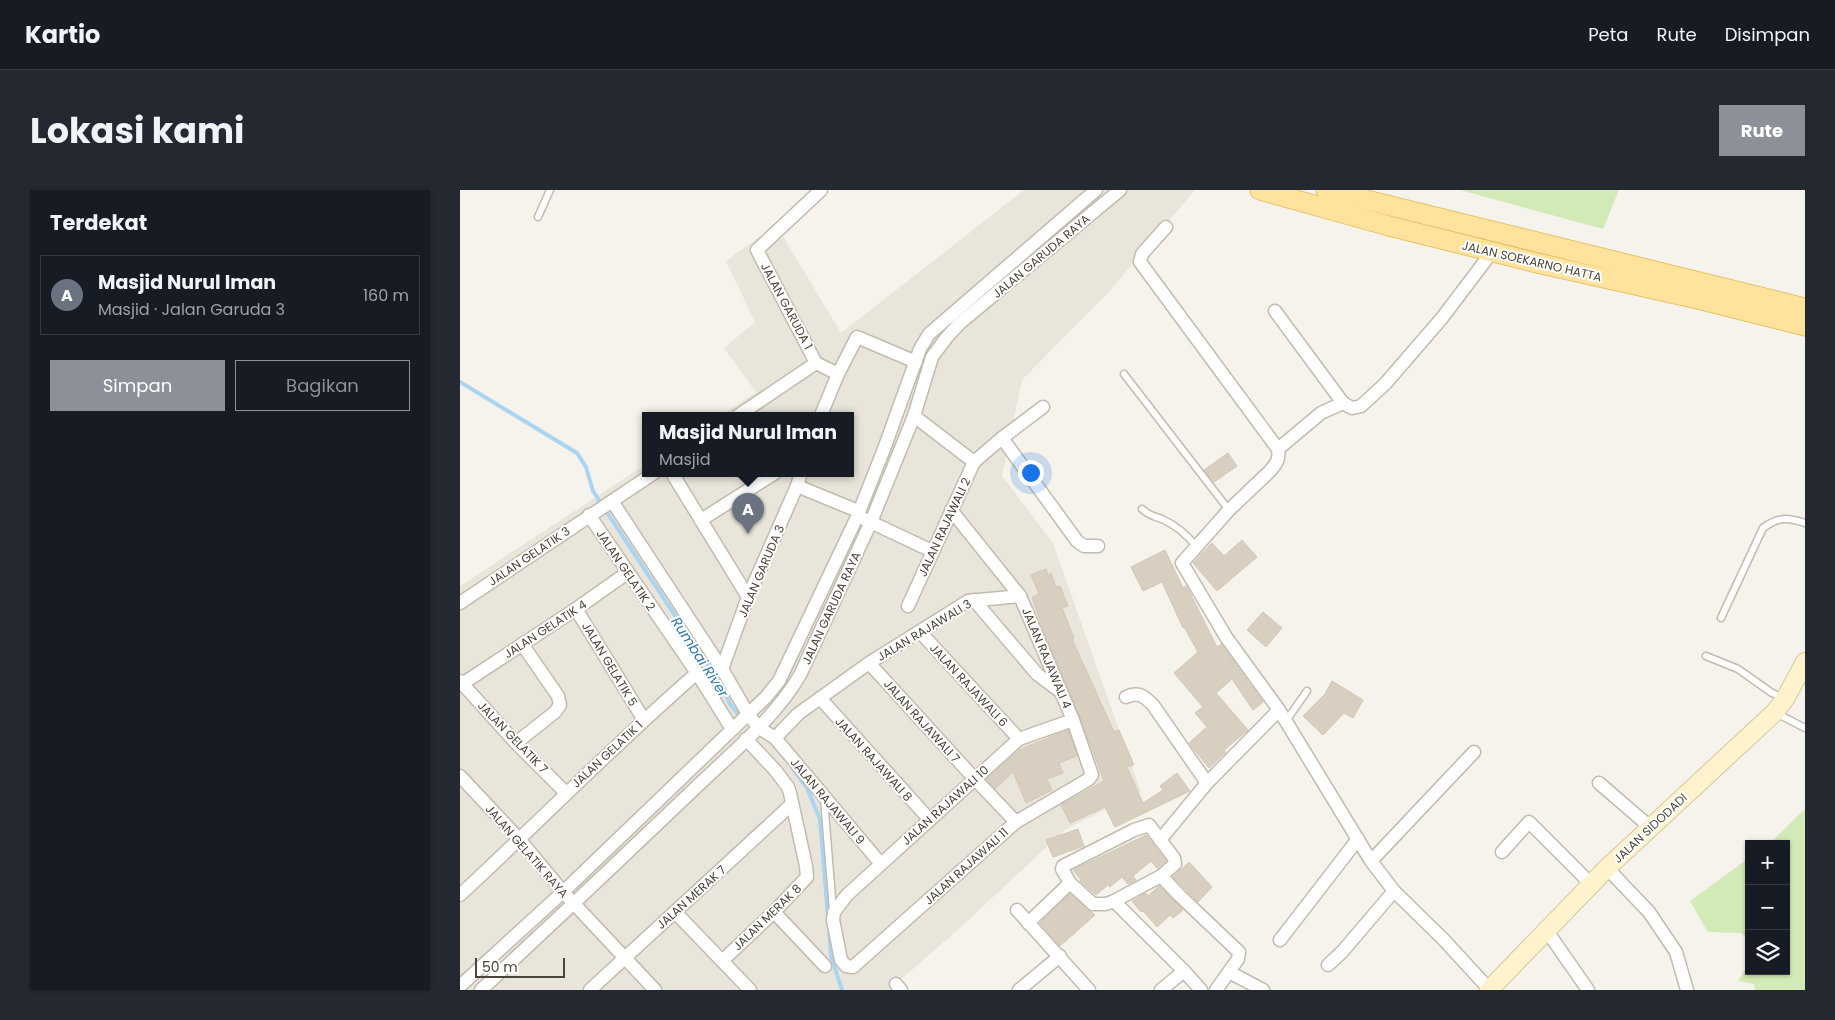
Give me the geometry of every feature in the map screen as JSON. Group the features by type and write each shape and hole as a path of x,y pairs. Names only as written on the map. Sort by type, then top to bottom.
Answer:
{"main road":[{"name":"JALAN SOEKARNO HATTA","path":"1260,190 1492,252 1702,300 1805,326"},
{"name":"JALAN SOEKARNO HATTA","path":"1326,190 1805,308"},
{"path":"1389,226 1395,206"}],"street":[{"name":"JALAN GARUDA 1","path":"816,362 757,250 821,190"},
{"name":"JALAN GARUDA RAYA","path":"735,726 766,697 779,681 857,514 884,449 920,349 929,334 1096,190"},
{"name":"JALAN GARUDA RAYA","path":"480,990 574,904 751,734 790,692 800,675 871,522 914,416 932,357 946,337 960,324 1120,190"},
{"path":"1166,227 1142,254 1140,262 1278,449 1279,456 1276,464 1229,510 1182,563 1226,637 1286,721 1371,861 1394,891 1444,940 1490,990"},
{"path":"1275,312 1343,403 1352,408 1361,406 1385,384 1442,318 1492,252"},
{"path":"822,412 838,374 857,337 916,362"},
{"path":"743,412 816,362 838,374"},
{"path":"1278,449 1321,413 1343,403"},
{"path":"974,462 1042,407"},
{"name":"JALAN RAJAWALI 2","path":"908,606 974,462 914,416"},
{"path":"1002,438 1077,541 1084,546 1098,546"},
{"name":"JALAN GELATIK 3","path":"460,603 648,477"},
{"path":"674,477 748,597"},
{"path":"701,520 769,477"},
{"name":"JALAN GARUDA 3","path":"722,669 748,597 800,477"},
{"path":"797,486 932,551"},
{"path":"611,501 722,669 748,714 751,734"},
{"path":"951,510 1020,596"},
{"name":"JALAN GELATIK 2","path":"593,512 627,573 735,726"},
{"name":"JALAN GELATIK 4","path":"461,682 576,609 627,573"},
{"name":"JALAN RAJAWALI 3","path":"775,738 798,714 869,663 968,601 1020,596"},
{"name":"JALAN RAJAWALI 4","path":"1020,596 1073,720"},
{"path":"974,600 1038,674 1061,692"},
{"name":"JALAN GELATIK 5","path":"576,609 644,720"},
{"name":"JALAN RAJAWALI 6","path":"920,632 1019,739"},
{"path":"516,743 555,712 560,705 558,696 522,644"},
{"path":"1026,661 1033,662 1039,660 1045,654"},
{"name":"JALAN SIDODADI","path":"1490,990 1606,868 1780,705 1805,662"},
{"name":"JALAN RAJAWALI 7","path":"869,663 1016,822"},
{"name":"JALAN GELATIK 1","path":"462,889 520,840 566,793 697,673"},
{"name":"JALAN GELATIK 7","path":"461,682 516,743 566,793"},
{"path":"1126,697 1133,694 1142,695 1152,705 1207,783"},
{"name":"JALAN RAJAWALI 8","path":"820,698 929,819"},
{"path":"1160,840 1207,783 1279,710"},
{"name":"JALAN RAJAWALI 10","path":"834,912 846,895 1019,739 1073,720"},
{"name":"JALAN RAJAWALI 11","path":"834,912 833,920 841,960 846,966 853,967 1016,822 1092,778 1073,720"},
{"path":"460,986 562,892 735,726"},
{"name":"JALAN RAJAWALI 9","path":"751,734 775,738 881,864"},
{"name":"JALAN MERAK 8","path":"722,961 774,912 807,877 788,787 751,734"},
{"path":"1371,861 1474,752"},
{"name":"JALAN GELATIK RAYA","path":"460,776 520,840 562,892 625,956 655,990"},
{"path":"1599,783 1650,827"},
{"name":"JALAN MERAK 7","path":"590,990 792,804"},
{"path":"1502,852 1529,822 1591,884"},
{"path":"1149,825 1160,840 1176,861 1175,864 1161,876 1106,904 1093,904 1070,883 1062,869 1062,866 1134,830 1149,825"},
{"path":"1280,940 1358,839"},
{"path":"1606,868 1649,912 1676,952 1687,990"},
{"path":"1161,876 1239,952 1240,956 1216,990"},
{"path":"1028,923 1070,883"},
{"path":"1328,965 1342,952 1394,891"},
{"path":"1114,901 1201,990"},
{"path":"1017,910 1090,990"},
{"path":"675,912 750,990"},
{"path":"774,912 825,966"},
{"path":"1547,931 1588,990"},
{"path":"1019,990 1060,956"},
{"path":"1161,990 1184,971"},
{"path":"1229,972 1263,990"}],"lane":[{"path":"538,217 550,190"},
{"path":"1124,374 1229,510"},
{"path":"1142,509 1148,515 1160,518 1173,525 1188,536 1196,546"},
{"path":"1721,618 1763,528 1774,520 1792,518 1805,523"},
{"path":"1706,656 1738,670 1772,693 1780,705 1805,728"},
{"path":"1286,721 1307,691"},
{"path":"823,796 834,912"}],"shaded area":[{"path":"1024,190 1195,190 1107,294 1022,380 1002,476 1053,543 1141,792 1066,829 961,927 889,990 460,990 460,586 642,467 642,477 854,477 854,412 726,412 756,392 724,348 755,322 726,261 776,225 841,333"}],"green space":[{"path":"1460,190 1619,190 1603,229"},
{"path":"1805,809 1805,990 1755,990 1754,984 1738,981 1745,970 1745,975 1790,975 1790,840 1773,840"},
{"path":"1745,861 1745,938 1742,933 1708,932 1690,901"}],"building":[{"path":"1228,453 1237,466 1214,482 1204,470"},
{"path":"1242,540 1257,557 1217,591 1193,563 1212,543 1224,556"},
{"path":"1165,550 1183,588 1186,586 1188,589 1217,647 1221,644 1263,702 1253,710 1232,679 1216,693 1248,730 1224,750 1226,752 1209,768 1189,743 1207,727 1195,713 1203,707 1174,673 1198,652 1183,628 1162,582 1143,591 1131,567"},
{"path":"1046,569 1048,575 1051,573 1056,587 1060,586 1068,606 1062,608 1074,638 1072,639 1114,732 1119,730 1134,765 1127,767 1143,803 1163,790 1160,786 1177,773 1190,791 1115,827 1105,807 1070,823 1061,805 1104,781 1032,597 1039,594 1031,575"},
{"path":"1263,612 1282,628 1266,647 1247,630"},
{"path":"1332,681 1363,700 1353,718 1344,713 1323,735 1303,716 1325,694"},
{"path":"1068,730 1077,756 1059,763 1063,773 1047,779 1052,790 1026,803 1013,772 995,789 987,779 1019,750"},
{"path":"1078,829 1084,846 1053,857 1046,840"},
{"path":"1146,835 1166,861 1157,868 1151,861 1133,876 1136,880 1128,884 1122,877 1096,895 1080,881 1073,870"},
{"path":"1189,862 1212,887 1198,902 1173,877"},
{"path":"1159,886 1183,910 1173,918 1170,915 1157,927 1132,901 1146,893 1148,896"},
{"path":"1070,894 1095,915 1060,946 1040,923"}],"waterway":[{"name":"Rumbai River","path":"460,382 577,453 586,467 593,491 740,717"},
{"name":"Rumbai River","path":"792,767 807,788 820,819 828,917"},
{"name":"Rumbai River","path":"829,929 831,956 842,990"}],"place":[{"name":"Masjid Nurul Iman","path":"748,534"}]}
